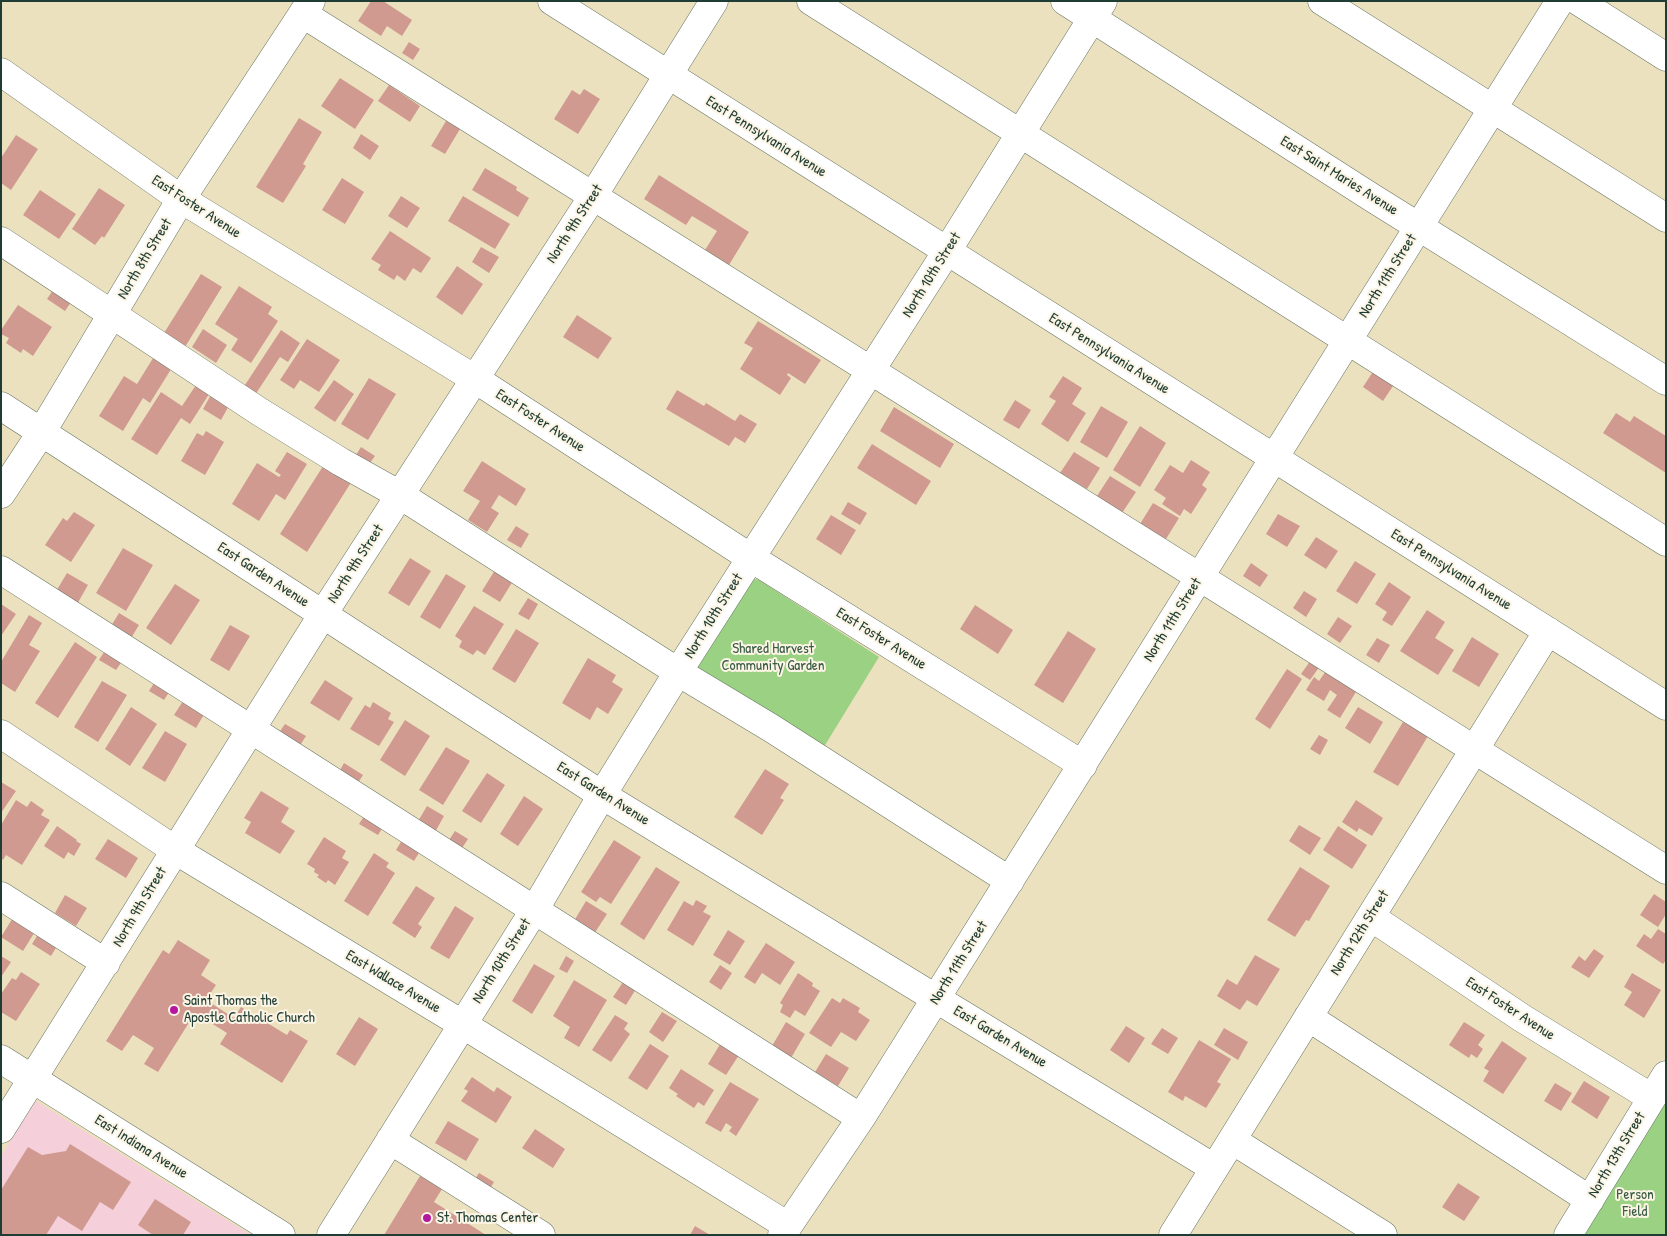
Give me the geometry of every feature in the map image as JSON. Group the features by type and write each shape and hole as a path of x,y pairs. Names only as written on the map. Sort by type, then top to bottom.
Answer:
{"street":[{"name":"East Pennsylvania Avenue","path":"552,1 1666,706"},
{"name":"North 9th Street","path":"1,1129 323,614 593,196 714,1"},
{"path":"811,1 1666,542"},
{"name":"East Saint Maries Avenue","path":"1065,1 1098,10 1420,227 1666,381"},
{"path":"1322,1 1666,218"},
{"name":"North 11th Street","path":"785,1230 862,1118 1560,1"},
{"path":"1578,1 1666,57"},
{"path":"307,7 593,196 1666,870"},
{"name":"North 8th Street","path":"1,494 41,433 181,200 307,7"},
{"name":"North 10th Street","path":"331,1235 535,909 602,794 678,672 871,371 1098,10"},
{"name":"East Foster Avenue","path":"1,72 181,200 475,379 751,558 1083,764"},
{"path":"1,241 260,412 400,496 678,672 771,728 1010,881"},
{"name":"East Garden Avenue","path":"1,406 602,794 1214,1168"},
{"path":"1,570 862,1118"},
{"name":"North 12th Street","path":"1173,1235 1548,631"},
{"name":"East Wallace Avenue","path":"1,734 175,850 462,1024 785,1230"},
{"path":"1,896 106,963"},
{"name":"East Foster Avenue","path":"1371,917 1522,1018 1659,1087"},
{"path":"1308,1017 1590,1200"},
{"name":"East Indiana Avenue","path":"1,1058 281,1235"},
{"name":"North 13th Street","path":"1568,1235 1659,1087"},
{"path":"390,1140 541,1235"},
{"path":"1232,1140 1383,1235"}],"shaded area":[{"path":"36,1101 251,1235 1,1235 1,1156"}],"green space":[{"name":"Shared Harvest Community Garden","path":"754,579 759,580 879,657 819,755 693,675"},
{"name":"Person Field","path":"1666,1096 1666,1235 1579,1235"}],"building":[{"path":"371,1 383,1 412,20 402,36 387,26 381,36 358,21"},
{"path":"409,42 420,49 413,60 402,53"},
{"path":"340,78 374,100 355,129 321,106"},
{"path":"389,85 420,106 410,122 378,101"},
{"path":"584,89 600,99 578,134 554,119 572,90 580,95"},
{"path":"299,118 322,132 303,164 306,166 283,203 256,187"},
{"path":"446,121 460,129 445,154 431,146"},
{"path":"361,134 379,146 370,160 353,148"},
{"path":"16,135 38,149 11,190 1,183 1,158"},
{"path":"485,168 517,187 516,190 529,198 518,217 472,190"},
{"path":"659,175 749,232 729,265 705,250 717,231 692,216 686,225 644,199"},
{"path":"342,178 364,192 345,224 322,210"},
{"path":"99,188 125,205 104,238 102,236 95,245 72,229"},
{"path":"40,190 76,214 59,239 23,215"},
{"path":"401,196 420,208 407,228 388,216"},
{"path":"463,196 510,224 495,249 448,221"},
{"path":"390,231 431,258 421,273 413,268 405,281 397,275 394,280 378,270 381,265 371,259"},
{"path":"481,247 499,257 489,273 472,262"},
{"path":"457,266 483,284 462,315 436,297"},
{"path":"201,274 222,287 185,347 164,333"},
{"path":"57,284 75,296 65,311 47,299"},
{"path":"239,286 272,307 268,314 278,321 251,363 231,350 238,339 215,324"},
{"path":"18,305 52,327 33,356 23,349 21,353 6,343 9,338 1,334 1,330"},
{"path":"577,315 612,338 598,359 563,337"},
{"path":"758,321 821,360 805,384 788,373 787,375 791,378 780,395 740,369 753,348 744,343"},
{"path":"203,329 227,345 216,363 192,347"},
{"path":"281,330 300,343 288,362 280,357 255,395 243,388"},
{"path":"307,339 340,360 319,392 300,380 294,389 280,380"},
{"path":"155,355 173,366 150,403 143,398 123,431 99,416 124,376 137,384"},
{"path":"1374,370 1395,383 1383,401 1363,387"},
{"path":"1063,376 1082,388 1072,404 1086,413 1068,442 1041,424 1056,401 1049,397"},
{"path":"369,378 396,394 368,440 341,424"},
{"path":"334,380 354,394 335,422 314,408"},
{"path":"198,382 211,391 190,424 181,418 157,455 131,439 161,392 182,406"},
{"path":"677,390 704,406 706,403 735,421 740,414 757,424 745,443 735,437 729,446 666,409"},
{"path":"213,391 231,402 221,420 203,409"},
{"path":"1015,400 1031,410 1019,429 1003,420"},
{"path":"1101,406 1128,422 1107,458 1080,442"},
{"path":"894,407 954,444 940,468 880,431"},
{"path":"1616,413 1630,422 1634,416 1666,436 1666,473 1603,433"},
{"path":"1140,426 1166,443 1140,487 1113,470"},
{"path":"206,431 224,442 205,475 181,461 197,433 203,436"},
{"path":"872,444 931,481 916,505 857,468"},
{"path":"361,447 375,456 367,467 354,458"},
{"path":"287,452 307,464 285,500 276,494 259,521 232,504 257,463 279,477 281,475 275,471"},
{"path":"1074,452 1100,468 1087,489 1060,473"},
{"path":"1191,460 1210,472 1202,485 1207,489 1191,514 1184,509 1180,516 1162,504 1166,498 1154,490 1170,465 1183,473"},
{"path":"482,461 526,489 516,506 499,495 491,508 499,513 487,532 468,520 480,501 463,491"},
{"path":"325,463 352,481 307,552 280,534"},
{"path":"1110,476 1136,492 1122,513 1097,496"},
{"path":"848,502 867,513 860,525 841,514"},
{"path":"1153,503 1179,518 1166,539 1140,524"},
{"path":"74,512 95,525 71,562 45,545 63,518 67,521"},
{"path":"1278,514 1300,526 1287,547 1266,534"},
{"path":"831,515 856,530 841,555 816,539"},
{"path":"516,526 529,534 521,548 507,540"},
{"path":"1316,537 1338,551 1326,569 1304,555"},
{"path":"123,548 153,565 126,611 96,593"},
{"path":"410,558 431,571 409,606 388,593"},
{"path":"1355,561 1376,574 1357,604 1336,591"},
{"path":"1251,563 1268,575 1260,587 1243,576"},
{"path":"495,570 513,581 500,602 482,591"},
{"path":"67,573 88,585 76,606 55,593"},
{"path":"446,574 466,586 440,629 420,617"},
{"path":"1389,582 1411,597 1392,626 1382,620 1387,612 1375,604"},
{"path":"175,584 200,600 171,645 146,628"},
{"path":"1304,591 1317,599 1306,617 1293,608"},
{"path":"528,598 538,604 529,620 518,614"},
{"path":"1,604 16,614 1,636"},
{"path":"975,605 1013,630 998,654 960,629"},
{"path":"474,606 504,624 485,655 477,650 473,655 459,647 462,641 455,636"},
{"path":"1427,610 1445,622 1435,638 1454,650 1438,675 1400,651"},
{"path":"119,613 139,625 128,643 108,631"},
{"path":"29,615 42,623 29,645 40,651 15,692 1,683 1,662"},
{"path":"1338,617 1352,626 1340,643 1327,634"},
{"path":"230,625 250,636 229,671 210,660"},
{"path":"516,629 539,643 515,683 492,669"},
{"path":"1068,631 1096,649 1063,703 1034,685"},
{"path":"1472,637 1499,654 1479,687 1452,671"},
{"path":"1377,638 1390,645 1379,663 1366,655"},
{"path":"75,642 97,657 58,718 35,703"},
{"path":"106,649 123,660 116,670 99,660"},
{"path":"588,658 616,675 612,682 623,689 608,714 597,707 590,720 562,703"},
{"path":"1311,660 1320,666 1310,680 1301,674"},
{"path":"1328,668 1359,687 1340,718 1327,710 1337,695 1330,690 1324,701 1306,690 1314,677 1319,681"},
{"path":"1287,669 1302,679 1270,729 1255,719"},
{"path":"156,680 171,689 164,700 149,691"},
{"path":"325,680 353,698 339,721 310,703"},
{"path":"102,681 127,695 98,742 74,727"},
{"path":"185,698 206,711 196,728 174,715"},
{"path":"373,702 391,713 388,719 394,722 379,746 350,729 365,705 370,708"},
{"path":"131,707 157,724 130,766 105,749"},
{"path":"1358,707 1383,722 1370,744 1345,728"},
{"path":"405,720 430,736 405,776 380,760"},
{"path":"1403,722 1428,736 1398,786 1373,772"},
{"path":"285,724 306,736 299,747 278,734"},
{"path":"165,731 187,744 165,782 142,768"},
{"path":"1319,735 1328,740 1320,755 1310,749"},
{"path":"446,747 470,761 443,805 419,790"},
{"path":"344,763 363,775 356,786 338,774"},
{"path":"765,769 789,784 780,798 784,800 762,835 734,817"},
{"path":"487,773 505,785 481,823 462,811"},
{"path":"1,782 16,791 1,813"},
{"path":"261,791 289,808 281,822 295,831 280,854 245,833 251,822 244,818"},
{"path":"524,796 543,809 518,846 500,834"},
{"path":"16,800 27,807 31,801 44,810 41,815 50,820 22,865 6,855 3,860 1,858 1,825"},
{"path":"1356,800 1383,818 1372,836 1359,828 1357,832 1342,822"},
{"path":"427,806 444,816 434,834 417,823"},
{"path":"367,812 385,824 378,835 359,824"},
{"path":"1299,825 1321,838 1310,855 1289,841"},
{"path":"57,826 81,844 74,856 68,852 64,859 44,846"},
{"path":"1338,826 1367,845 1352,869 1323,850"},
{"path":"455,831 468,839 460,851 447,843"},
{"path":"324,837 346,851 342,858 349,862 335,885 328,880 326,883 317,877 319,875 314,872 315,869 307,864"},
{"path":"404,837 422,848 414,861 396,850"},
{"path":"108,839 138,858 126,878 95,859"},
{"path":"614,840 641,857 611,904 600,897 596,902 581,892"},
{"path":"374,853 389,863 386,867 395,873 368,916 344,901"},
{"path":"656,867 680,882 644,940 620,924"},
{"path":"1300,867 1330,886 1309,921 1306,920 1295,937 1267,920"},
{"path":"416,886 435,898 418,924 422,927 415,938 392,923"},
{"path":"1654,894 1666,902 1666,914 1658,927 1640,915"},
{"path":"65,895 87,908 76,926 55,913"},
{"path":"696,900 707,906 703,912 711,916 693,946 667,930 684,901 693,906"},
{"path":"586,901 607,914 594,934 574,921"},
{"path":"455,906 474,918 449,959 430,948"},
{"path":"14,916 36,930 23,951 1,937"},
{"path":"1658,929 1666,934 1666,960 1663,964 1636,946 1644,934 1651,939"},
{"path":"728,930 745,941 730,965 713,955"},
{"path":"40,931 59,943 51,956 32,944"},
{"name":"Saint Thomas the Apostle Catholic Church","path":"178,940 210,960 201,975 216,985 206,1000 234,1018 241,1007 287,1035 290,1030 308,1041 282,1083 220,1044 227,1033 195,1013 158,1072 144,1064 154,1048 133,1035 122,1051 106,1041 163,950 169,954"},
{"path":"766,943 795,962 780,985 762,973 755,984 744,977"},
{"path":"1594,949 1604,956 1589,978 1571,967 1579,956 1585,961"},
{"path":"1255,955 1280,969 1257,1006 1247,1000 1240,1010 1217,996 1227,979 1237,985"},
{"path":"1,956 11,962 1,977"},
{"path":"566,956 574,961 567,973 559,969"},
{"path":"534,964 555,976 532,1014 512,1001"},
{"path":"720,965 732,973 721,990 709,982"},
{"path":"21,972 40,984 16,1021 1,1012 1,994 12,978 16,980"},
{"path":"798,973 813,983 812,986 820,991 805,1016 795,1010 790,1018 780,1012 783,1005 780,1003"},
{"path":"1632,973 1661,990 1644,1018 1624,1005 1632,992 1624,987"},
{"path":"574,980 607,1000 579,1047 564,1038 570,1027 553,1016"},
{"path":"623,982 636,989 626,1005 613,997"},
{"path":"832,998 840,1003 843,998 860,1008 858,1012 870,1020 856,1041 841,1032 831,1047 809,1033"},
{"path":"662,1012 677,1021 663,1042 649,1032"},
{"path":"615,1015 628,1023 624,1029 630,1034 611,1062 592,1050"},
{"path":"359,1017 378,1029 355,1066 336,1054"},
{"path":"786,1022 805,1034 791,1058 772,1046"},
{"path":"1464,1022 1485,1035 1478,1045 1483,1049 1477,1058 1471,1054 1469,1058 1449,1045"},
{"path":"1126,1026 1145,1038 1129,1063 1110,1050"},
{"path":"1162,1028 1178,1038 1168,1054 1151,1044"},
{"path":"1224,1028 1248,1042 1238,1060 1214,1045"},
{"path":"1199,1040 1231,1059 1217,1082 1221,1084 1206,1108 1185,1096 1183,1101 1168,1092"},
{"path":"722,1041 741,1052 726,1075 708,1064"},
{"path":"1502,1041 1527,1058 1503,1094 1483,1081 1489,1071 1484,1068"},
{"path":"650,1044 669,1056 647,1090 628,1078"},
{"path":"826,1054 849,1068 838,1086 815,1072"},
{"path":"681,1069 714,1090 704,1106 698,1102 694,1108 676,1096 678,1094 669,1088"},
{"path":"472,1077 494,1092 497,1087 512,1097 496,1123 461,1101 468,1091 464,1089"},
{"path":"1584,1081 1610,1097 1597,1119 1571,1102"},
{"path":"730,1082 759,1099 736,1136 729,1131 732,1127 726,1123 721,1132 705,1123"},
{"path":"1555,1083 1572,1093 1561,1111 1544,1101"},
{"path":"448,1121 479,1139 466,1161 435,1143"},
{"path":"535,1129 565,1149 553,1168 522,1148"},
{"path":"70,1144 131,1182 113,1210 100,1202 82,1231 58,1216 46,1235 1,1235 1,1190 28,1147 42,1155 66,1151"},
{"path":"479,1173 494,1182 488,1192 473,1182"},
{"name":"St. Thomas Center","path":"420,1176 442,1189 434,1202 486,1235 384,1235"},
{"path":"1458,1183 1480,1197 1464,1221 1442,1207"},
{"path":"155,1199 191,1222 183,1235 153,1235 138,1225"},
{"path":"695,1226 710,1235 690,1235"}],"place":[{"name":"Saint Thomas the Apostle Catholic Church","path":"174,1010"},
{"name":"St. Thomas Center","path":"427,1218"}]}
